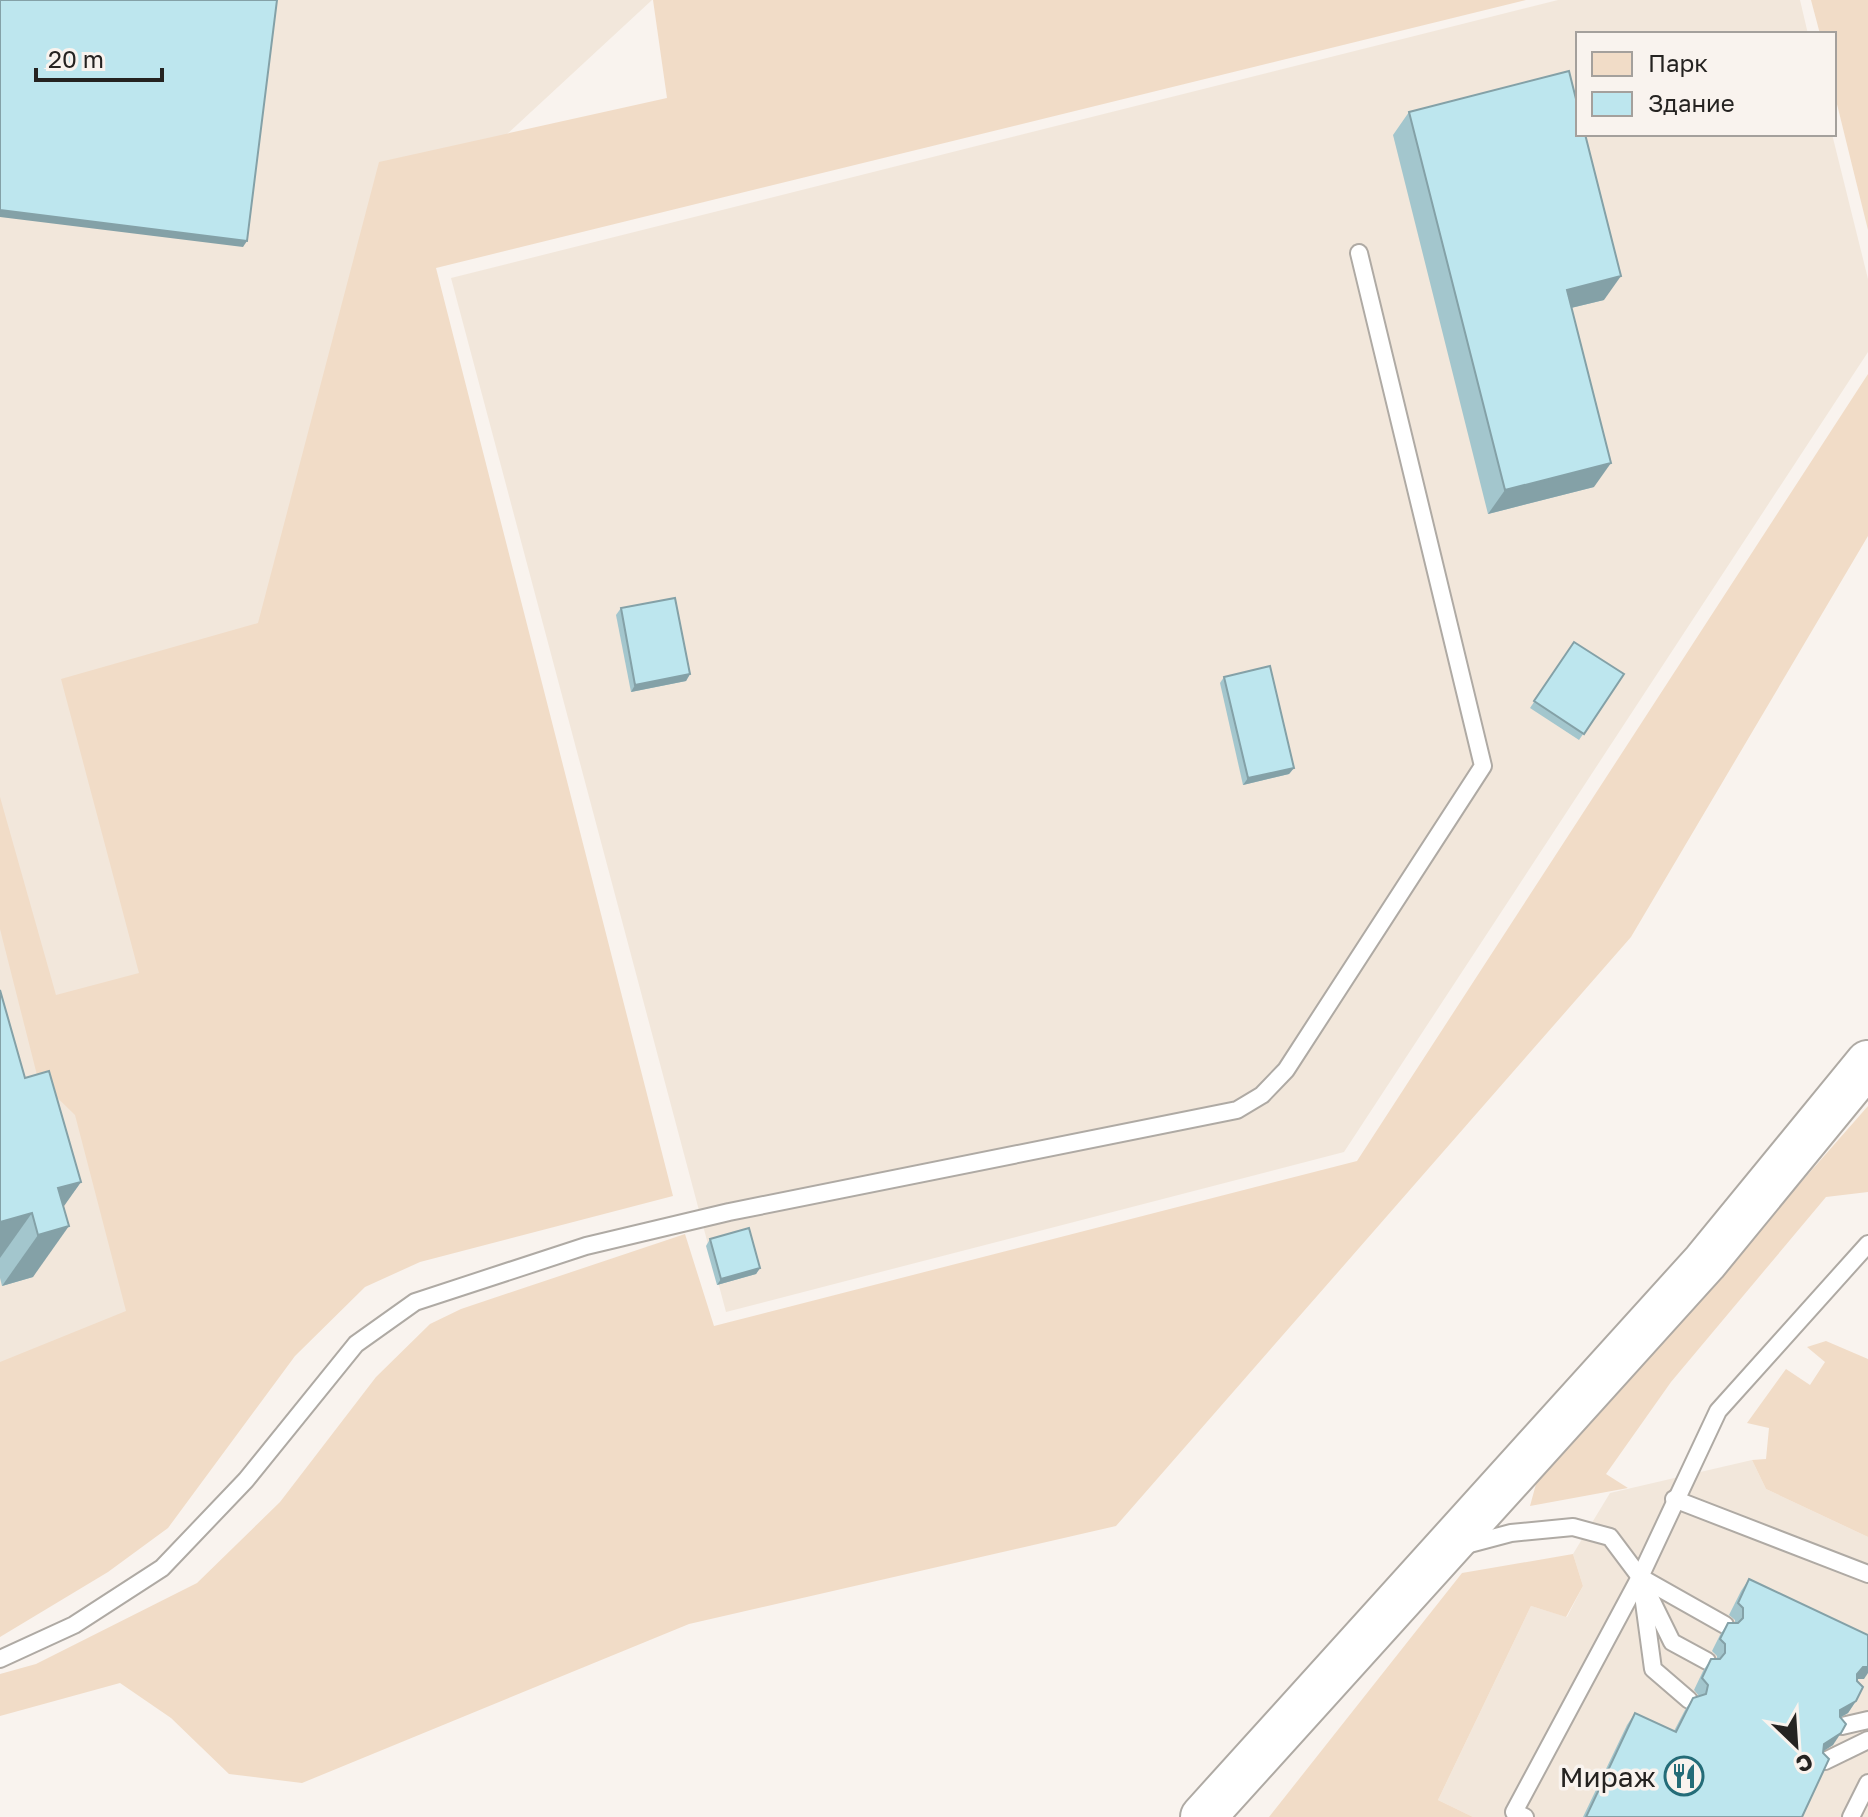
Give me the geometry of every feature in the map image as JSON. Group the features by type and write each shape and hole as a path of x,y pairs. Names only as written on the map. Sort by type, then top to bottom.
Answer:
{"highway":[{"path":"1203,1817 1705,1262 1868,1063"},
{"path":"1235,1817 1245,1770"}],"lane":[{"path":"0,1659 74,1625 162,1568 246,1480 356,1344 415,1302 586,1246 745,1209 1237,1110 1262,1095 1286,1070 1483,766 1359,253"},
{"path":"1525,1817 1514,1812 1640,1577 1718,1411 1868,1244"},
{"path":"1674,1499 1868,1574"},
{"path":"1441,1552 1511,1533 1573,1527 1610,1537 1640,1577 1672,1642 1707,1661"},
{"path":"1640,1577 1725,1625"},
{"path":"1640,1577 1653,1669 1689,1700"},
{"path":"1842,1726 1868,1720"},
{"path":"1825,1761 1868,1740"},
{"path":"1851,1817 1868,1783"}],"shaded area":[{"path":"0,0 652,0 372,259 192,1350 0,1496"},
{"path":"1558,0 1800,0 1808,32 1576,32 1576,136 1832,136 1868,279 1868,352 1344,1152 726,1312 451,278"},
{"path":"1752,1460 1766,1489 1868,1537 1868,1817 1473,1817 1438,1800 1531,1606 1567,1617 1583,1586 1573,1554 1610,1493"}],"green space":[{"path":"653,0 1526,0 436,268 673,1196 420,1262 365,1287 295,1356 168,1528 108,1572 0,1637 0,1362 126,1311 75,1115 38,1079 0,929 0,797 56,995 139,973 61,679 258,623 379,162 667,98"},
{"path":"1811,0 1868,0 1868,230 1836,100 1836,32 1819,32"},
{"path":"1868,374 1868,536 1631,937 1116,1526 689,1624 302,1783 229,1774 171,1718 120,1683 0,1716 0,1674 36,1664 197,1583 280,1502 376,1377 430,1324 461,1309 685,1234 714,1326 1357,1161"},
{"path":"1868,1106 1868,1192 1826,1197 1671,1382 1606,1474 1628,1488 1530,1506 1536,1484"},
{"path":"1826,1341 1868,1359 1868,1537 1766,1489 1752,1460 1766,1459 1769,1428 1747,1423 1786,1369 1810,1385 1825,1362 1807,1347"},
{"path":"1573,1554 1583,1586 1566,1617 1531,1606 1438,1800 1473,1817 1269,1817 1462,1573"}],"building":[{"path":"0,0 277,0 247,241 0,210"},
{"path":"1569,71 1576,99 1576,136 1586,136 1621,276 1567,290 1611,463 1505,490 1409,112"},
{"path":"675,598 690,674 635,685 621,608"},
{"path":"1574,642 1624,674 1584,734 1534,701"},
{"path":"1270,666 1294,768 1248,778 1224,677"},
{"path":"0,990 25,1078 49,1071 81,1182 58,1188 69,1226 38,1235 32,1213 0,1222"},
{"path":"749,1228 760,1268 721,1279 710,1239"},
{"path":"1749,1579 1868,1635 1868,1667 1863,1667 1857,1674 1857,1681 1863,1687 1856,1701 1840,1710 1840,1717 1846,1724 1841,1733 1824,1744 1823,1753 1829,1759 1802,1817 1586,1817 1635,1713 1676,1732 1693,1698 1706,1694 1708,1685 1702,1678 1711,1659 1720,1659 1725,1653 1725,1644 1720,1639 1728,1623 1738,1623 1743,1618 1743,1608 1738,1603"}],"place":[{"name":"Мираж","path":"1684,1776"}]}
